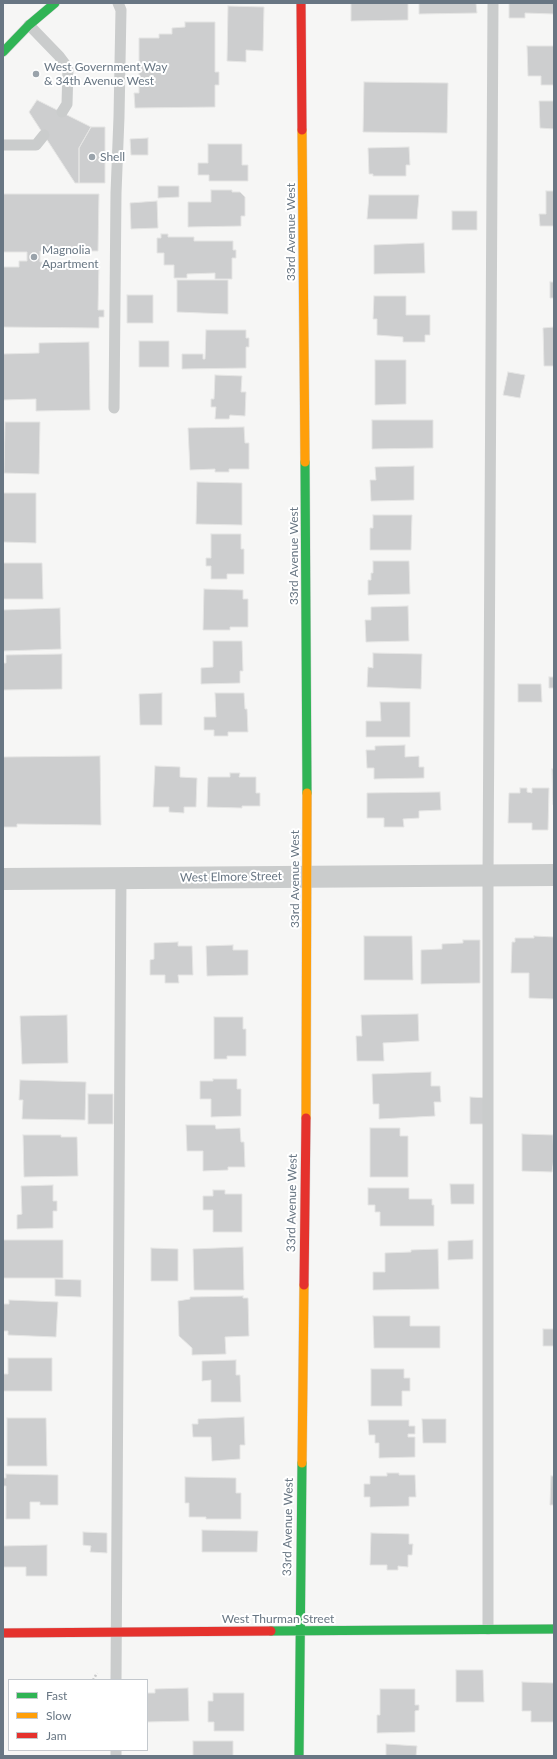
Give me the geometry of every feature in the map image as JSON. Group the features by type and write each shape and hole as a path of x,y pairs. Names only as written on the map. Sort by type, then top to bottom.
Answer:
{"street":[{"path":"3,52 28,25 55,3"},
{"name":"33rd Avenue West","path":"299,1756 299,1631 308,876 302,3"},
{"name":"West Elmore Street","path":"3,879 554,875"},
{"name":"West Thurman Street","path":"3,1632 554,1629"}],"lane":[{"path":"114,408 116,193 121,10 118,3"},
{"path":"488,1629 488,875 493,3"},
{"path":"28,25 59,56 68,68 67,104 62,112"},
{"path":"3,144 36,145 44,135"},
{"path":"116,1679 121,878"}],"building":[{"path":"351,3 408,3 408,20 351,21"},
{"path":"419,3 476,3 477,13 419,14"},
{"path":"509,3 554,3 554,14 525,13 525,18 509,18"},
{"path":"228,6 264,7 263,51 246,50 246,62 227,61"},
{"path":"185,22 215,22 215,72 219,72 219,85 215,85 215,107 135,108 134,93 139,93 139,38 159,38 159,34 172,34 172,28 185,27"},
{"path":"527,46 554,46 554,85 541,85 541,76 528,76"},
{"path":"364,82 448,83 447,133 363,132"},
{"name":"Shell","path":"37,100 91,127 79,148 79,183 75,183 29,112"},
{"path":"539,101 554,101 554,129 540,128"},
{"name":"Shell","path":"91,127 105,127 105,183 79,183 79,148"},
{"path":"148,138 148,155 131,155 130,139"},
{"path":"208,144 242,144 242,165 248,165 248,181 209,181 209,175 198,175 198,163 208,163"},
{"path":"409,147 410,165 406,165 406,176 373,176 373,174 369,174 368,148"},
{"path":"158,186 179,186 179,197 158,198"},
{"path":"211,190 232,190 232,192 240,192 245,197 245,216 241,216 241,226 188,227 188,202 211,202"},
{"path":"546,191 554,191 554,226 540,226 539,214 546,214"},
{"name":"Magnolia Apartment","path":"3,194 99,194 98,251 40,251 40,262 99,263 98,310 104,310 104,317 99,317 99,328 3,327 3,267 19,267 19,261 27,261 27,252 3,252"},
{"path":"369,195 419,195 417,219 367,219"},
{"path":"157,201 158,228 131,229 130,203"},
{"path":"452,211 477,211 477,230 452,230"},
{"path":"161,234 168,234 168,237 194,237 194,241 233,241 233,250 236,250 236,258 232,258 232,279 215,279 215,273 187,274 187,278 174,278 174,265 164,265 164,253 157,253 157,238 161,238"},
{"path":"424,243 425,273 374,274 374,245"},
{"path":"177,280 228,280 228,314 177,312"},
{"path":"550,282 554,282 554,298 550,298"},
{"path":"127,295 153,295 153,323 127,323"},
{"path":"374,296 406,296 406,315 430,315 430,335 425,335 425,342 403,342 403,337 377,335 377,319 373,319"},
{"path":"554,327 554,366 544,366 543,328"},
{"path":"206,330 246,330 246,338 249,338 249,347 246,347 246,368 182,369 182,354 203,354 203,359 205,359"},
{"path":"139,341 169,341 169,367 139,367"},
{"path":"89,342 90,410 36,411 36,399 3,400 3,354 39,353 39,343"},
{"path":"375,360 406,360 406,404 375,405"},
{"path":"508,372 525,375 520,398 503,395"},
{"path":"215,375 242,376 241,392 246,392 245,416 230,415 229,419 215,419 216,407 211,407 211,399 214,399"},
{"path":"372,420 433,420 433,448 372,449"},
{"path":"5,422 40,422 39,474 4,473"},
{"path":"244,427 245,443 249,443 249,469 229,469 229,472 215,472 215,469 190,470 188,428"},
{"path":"414,466 414,500 371,501 370,480 376,480 375,467"},
{"path":"197,482 242,483 242,525 196,524"},
{"path":"3,493 36,493 36,543 3,542"},
{"path":"373,515 412,515 411,550 370,550 370,528 373,528"},
{"path":"211,534 241,534 241,549 244,549 244,574 227,574 227,579 211,579 211,566 206,566 206,558 211,558"},
{"path":"373,561 409,561 410,594 368,595 368,580 371,580 371,573 373,573"},
{"path":"3,563 42,563 43,599 3,599"},
{"path":"204,589 243,590 243,599 248,599 248,627 230,627 230,630 203,630"},
{"path":"408,606 409,641 366,642 365,620 371,620 371,607"},
{"path":"60,608 61,649 3,651 3,610"},
{"path":"213,641 242,641 243,671 240,671 240,683 201,684 201,668 213,667"},
{"path":"373,653 422,654 421,689 367,687 368,667 373,668"},
{"path":"62,654 62,689 3,690 3,663 6,663 6,655"},
{"path":"549,677 554,677 554,688 549,688"},
{"path":"518,684 541,684 542,702 518,702"},
{"path":"162,693 162,725 140,725 139,694"},
{"path":"215,693 244,693 245,709 247,709 248,732 228,732 228,736 214,736 214,730 204,730 204,717 216,717"},
{"path":"380,702 410,702 410,737 366,737 366,721 381,721"},
{"path":"405,745 405,757 419,756 419,767 424,767 424,778 374,779 374,768 367,768 366,750 375,750 375,746"},
{"path":"100,756 101,825 17,824 17,827 3,827 3,757"},
{"path":"155,766 180,767 180,777 197,778 196,807 184,807 184,813 169,812 169,807 153,807"},
{"path":"552,769 554,769 554,805 553,805"},
{"path":"230,773 240,773 239,777 256,777 256,793 260,793 260,806 242,806 242,808 207,807 208,777 230,777"},
{"path":"520,788 527,788 527,792 532,793 532,788 549,788 548,830 532,830 532,823 508,823 509,793 520,793"},
{"path":"440,792 441,810 419,811 419,818 403,819 404,827 384,827 384,818 367,818 367,793"},
{"path":"364,936 412,936 413,980 364,980"},
{"path":"534,936 554,937 554,999 529,998 529,973 511,973 512,942 515,942 515,938 534,938"},
{"path":"463,940 480,940 480,983 421,984 421,950 442,949 442,944 463,943"},
{"path":"178,942 178,946 192,946 193,975 178,975 179,983 165,983 165,975 150,975 150,960 154,959 154,943"},
{"path":"233,945 233,950 248,950 248,975 207,976 206,946"},
{"path":"418,1014 419,1041 383,1043 384,1061 357,1061 356,1036 362,1036 361,1015"},
{"path":"67,1015 68,1063 22,1064 20,1016"},
{"path":"214,1017 243,1017 243,1029 246,1029 246,1056 227,1056 227,1059 214,1059"},
{"path":"431,1072 431,1086 440,1086 441,1102 434,1102 435,1116 379,1119 379,1104 373,1104 372,1074"},
{"path":"213,1079 237,1079 237,1089 241,1089 241,1116 211,1117 211,1099 200,1099 200,1081 213,1081"},
{"path":"20,1080 86,1082 85,1120 22,1119 23,1100 19,1100"},
{"path":"88,1094 113,1094 113,1124 88,1124"},
{"path":"470,1097 488,1098 487,1124 470,1124"},
{"path":"186,1125 215,1125 216,1129 240,1128 241,1142 244,1142 245,1167 228,1167 228,1170 203,1171 203,1151 187,1151"},
{"path":"370,1128 400,1128 400,1136 408,1136 408,1177 370,1177"},
{"path":"522,1134 553,1135 554,1158 552,1172 522,1171"},
{"path":"23,1135 61,1135 61,1137 77,1137 78,1176 24,1177"},
{"path":"450,1184 474,1184 474,1204 451,1204"},
{"path":"53,1185 53,1201 57,1201 57,1211 53,1211 53,1228 17,1229 17,1215 22,1214 21,1186"},
{"path":"368,1188 409,1188 409,1199 432,1199 432,1205 434,1205 434,1226 380,1226 380,1212 375,1212 375,1205 368,1205"},
{"path":"213,1190 225,1190 225,1194 242,1194 242,1232 213,1232 213,1210 203,1210 203,1196 213,1196"},
{"path":"3,1240 63,1240 63,1278 3,1278"},
{"path":"473,1240 473,1259 448,1260 448,1241"},
{"path":"243,1247 244,1290 194,1290 193,1249"},
{"path":"151,1248 178,1249 178,1281 151,1281"},
{"path":"438,1249 439,1289 373,1290 373,1272 385,1272 385,1253"},
{"path":"55,1279 81,1280 81,1297 55,1296"},
{"path":"243,1296 243,1298 248,1298 249,1336 225,1337 226,1354 192,1355 192,1348 179,1336 178,1301 190,1299 190,1297"},
{"path":"9,1300 58,1302 56,1337 8,1335 8,1331 3,1331 3,1304 9,1304"},
{"path":"373,1316 410,1316 410,1326 440,1326 440,1348 374,1348"},
{"path":"543,1329 554,1329 554,1346 543,1346"},
{"path":"8,1358 52,1358 52,1391 3,1391 3,1374 8,1374"},
{"path":"236,1360 236,1375 240,1375 241,1402 211,1402 211,1380 202,1381 202,1361"},
{"path":"371,1369 404,1369 404,1378 410,1378 410,1391 402,1391 402,1406 371,1406"},
{"path":"244,1417 245,1445 240,1445 240,1459 212,1461 211,1437 193,1437 192,1424 198,1424 198,1419"},
{"path":"7,1418 46,1418 47,1466 7,1466"},
{"path":"422,1419 446,1419 446,1443 423,1443"},
{"path":"368,1420 409,1420 409,1426 415,1426 415,1434 408,1434 408,1437 415,1437 415,1457 379,1458 379,1443 375,1443 375,1435 369,1435"},
{"path":"387,1473 415,1475 416,1497 409,1497 409,1506 370,1507 370,1497 364,1497 364,1484 370,1484 370,1476 387,1476"},
{"path":"6,1474 58,1475 58,1505 40,1505 40,1502 30,1502 30,1519 6,1519 6,1486 3,1486 3,1478 6,1478"},
{"path":"551,1476 554,1476 554,1505 550,1505"},
{"path":"185,1477 236,1478 236,1493 241,1493 241,1519 206,1519 206,1517 189,1517 189,1503 185,1503"},
{"path":"202,1530 258,1531 257,1552 202,1552"},
{"path":"83,1532 107,1533 107,1553 90,1552 91,1546 83,1545"},
{"path":"371,1533 409,1534 409,1544 413,1544 412,1555 408,1555 408,1567 398,1566 398,1570 387,1570 387,1565 370,1565"},
{"path":"47,1545 47,1576 26,1576 26,1567 3,1567 3,1546"},
{"path":"456,1670 483,1670 484,1702 456,1702"},
{"path":"522,1682 554,1683 554,1722 531,1722 531,1711 522,1711"},
{"path":"188,1688 189,1721 148,1722 148,1693 155,1693 155,1689"},
{"path":"380,1689 415,1689 415,1705 419,1705 419,1710 415,1711 415,1732 377,1733 377,1715 380,1715"},
{"path":"213,1693 244,1693 244,1731 214,1731 214,1722 208,1722 208,1701 213,1701"},
{"path":"193,1741 233,1741 233,1756 193,1756"},
{"path":"386,1744 417,1746 416,1756 386,1756"}],"traffic: fast":[{"path":"3,52 29,25 55,3"},
{"path":"305,462 307,793"},
{"path":"299,1756 302,1463"},
{"path":"271,1631 554,1629"}],"traffic: slow":[{"path":"302,130 305,462"},
{"path":"306,1118 307,793"},
{"path":"302,1463 304,1285"}],"traffic: jam":[{"path":"301,3 302,130"},
{"path":"304,1285 306,1118"},
{"path":"3,1633 271,1631"}],"place":[{"name":"West Government Way & 34th Avenue West","path":"36,74"},
{"name":"Shell","path":"92,157"},
{"name":"Magnolia Apartment","path":"34,257"}]}
